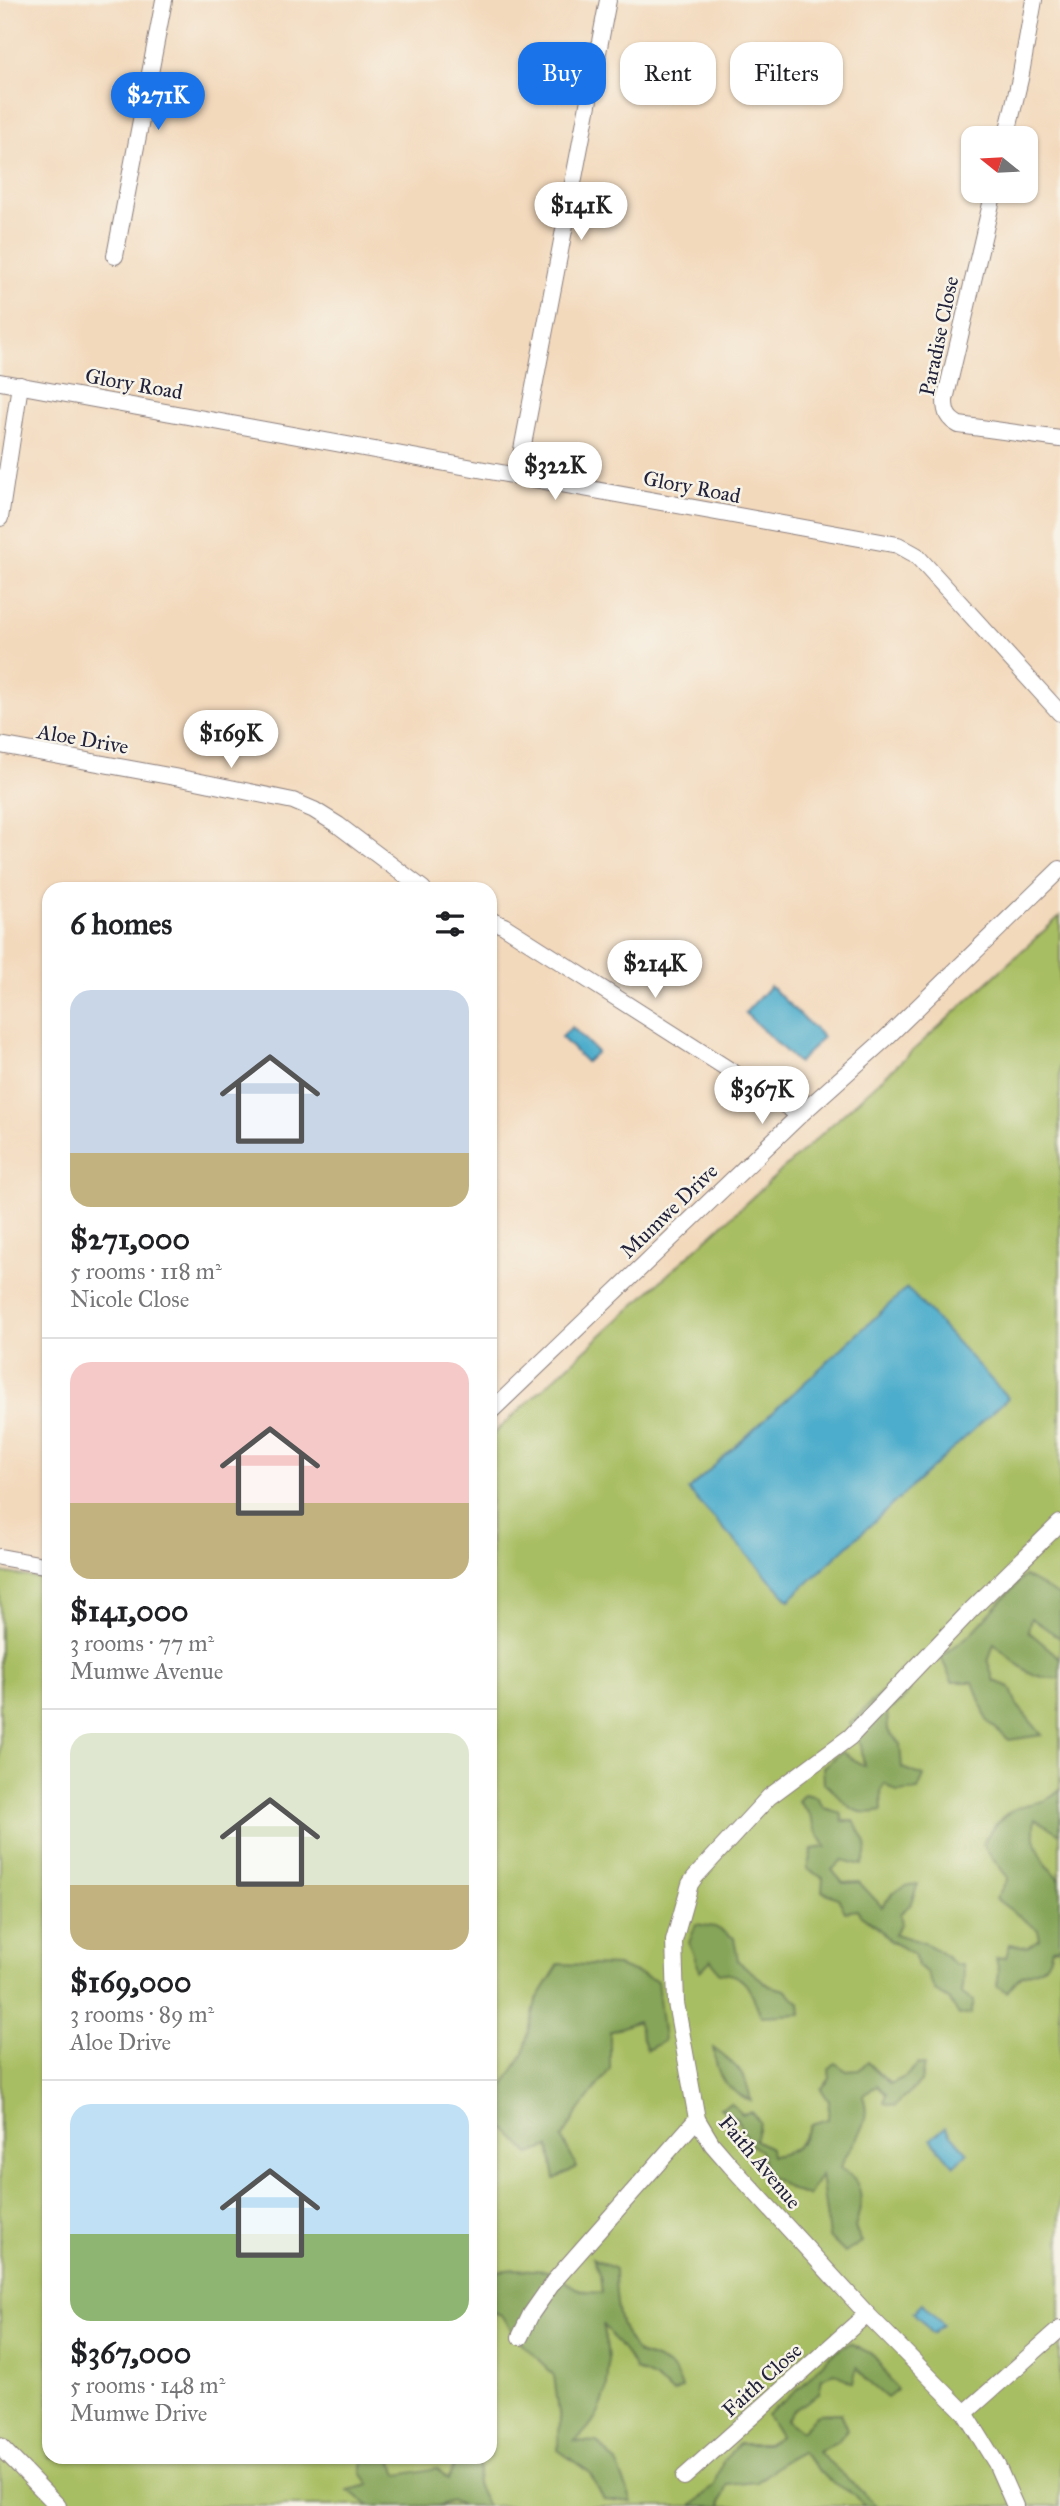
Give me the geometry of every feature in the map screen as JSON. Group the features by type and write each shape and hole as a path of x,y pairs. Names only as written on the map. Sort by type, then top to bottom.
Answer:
{"street":[{"path":"115,256 164,0"},
{"path":"517,476 608,0"},
{"path":"1009,126 1034,0"},
{"name":"Paradise Close","path":"991,203 945,400 945,411 950,420 959,425 1060,439"},
{"name":"Glory Road","path":"0,382 898,545 916,555 1060,713"},
{"path":"0,518 20,386"},
{"name":"Aloe Drive","path":"0,745 293,801 338,825 414,882"},
{"name":"Mumwe Drive","path":"497,1405 1060,869"},
{"path":"497,923 800,1115"},
{"name":"Faith Avenue","path":"1015,2506 996,2463 965,2413 867,2314 712,2144 697,2119 676,2003 674,1941 695,1877 769,1797 850,1737 972,1609 1060,1523"},
{"path":"0,1557 42,1565"},
{"path":"520,2337 548,2289 697,2119"},
{"name":"Faith Close","path":"684,2477 867,2314"},
{"path":"965,2413 1060,2329"},
{"path":"0,2446 58,2506"}],"green space":[{"path":"1060,916 1060,2506 0,2506 0,1572 42,1579 42,2464 497,2464 497,1431"},
{"path":"1024,1576 1060,1596 1060,1638 1031,1618 1028,1631 1060,1658 1060,1678 1030,1673 994,1643 988,1662 994,1681 1010,1687 1017,1705 1042,1735 1009,1740 987,1721 973,1682 952,1682 941,1657 973,1632"},
{"path":"895,1680 910,1690 902,1701 887,1711 888,1730 900,1744 902,1768 924,1776 918,1790 897,1792 885,1784 881,1790 882,1811 870,1813 854,1810 824,1783 823,1767 842,1752 864,1766 861,1745 849,1724"},
{"path":"1060,1790 1060,1834 1035,1819 1034,1827 1036,1844 1060,1880 1060,1948 1052,1949 1045,1965 1021,1976 1007,1992 997,1986 999,1972 996,1958 1006,1957 1010,1944 1027,1947 1040,1939 1038,1930 996,1899 1008,1878 982,1844 995,1825 1008,1813 1047,1799"},
{"path":"804,1794 817,1797 824,1808 841,1813 843,1821 854,1821 864,1838 866,1853 862,1865 842,1860 832,1870 843,1883 859,1882 882,1907 897,1890 918,1884 910,1905 900,1914 902,1923 894,1934 927,1944 954,1964 962,1964 962,1994 974,2001 971,2014 959,2016 949,1999 935,1991 926,1972 918,1966 914,1954 890,1941 857,1910 845,1912 838,1898 822,1891 823,1878 807,1869 812,1849 826,1847 810,1815 798,1801"},
{"path":"696,1924 715,1927 734,1938 738,1961 770,1986 785,1990 800,2003 801,2014 761,2016 751,1992 736,1976 719,1973 711,1960 700,1971 689,1943"},
{"path":"559,1964 618,1966 657,1981 664,2041 647,2050 637,2021 610,2032 610,2069 562,2139 577,2167 555,2179 549,2147 529,2154 506,2129 497,2126 497,2096 524,2053 536,2001"},
{"path":"713,2048 728,2059 743,2076 751,2101 723,2081"},
{"path":"867,2062 890,2084 905,2077 918,2064 924,2065 921,2082 895,2106 884,2103 886,2094 877,2085 863,2096 866,2106 863,2124 840,2168 855,2180 858,2187 860,2202 855,2228 862,2242 845,2253 829,2237 821,2174 808,2196 768,2176 760,2151 749,2143 737,2119 720,2108 731,2103 742,2114 751,2112 760,2122 755,2140 770,2148 771,2156 786,2153 801,2143 811,2124 828,2119 829,2101 821,2089 830,2079 829,2069 835,2063 847,2071 859,2070"},
{"path":"593,2258 615,2269 621,2324 631,2344 640,2353 669,2366 682,2388 673,2393 655,2379 636,2370 603,2324 608,2356 607,2387 597,2416 575,2441 597,2442 617,2463 632,2502 604,2499 589,2472 558,2450 560,2421 554,2375 518,2339 502,2315 497,2313 497,2271 515,2269 549,2271 576,2288 602,2293"},
{"path":"850,2343 874,2355 897,2390 887,2398 867,2381 857,2367 853,2383 835,2373 822,2378 819,2394 794,2410 786,2420 801,2431 818,2414 841,2413 848,2429 838,2441 818,2452 878,2506 864,2506 856,2496 828,2479 801,2452 784,2461 757,2482 728,2485 722,2506 692,2506 715,2485 723,2461 739,2444 767,2444 780,2436 767,2415 803,2385 828,2357"},
{"path":"363,2464 393,2464 399,2475 437,2468 448,2479 455,2464 479,2464 476,2484 487,2506 464,2506 452,2501 437,2506 369,2506 348,2490 370,2485 361,2473"}],"water":[{"path":"770,986 823,1037 798,1063 745,1013"},
{"path":"572,1027 597,1052 586,1062 561,1037"},
{"path":"907,1288 1008,1398 789,1600 688,1490"},
{"path":"945,2127 968,2153 954,2166 931,2139"},
{"path":"922,2303 943,2325 933,2334 913,2312"}]}
